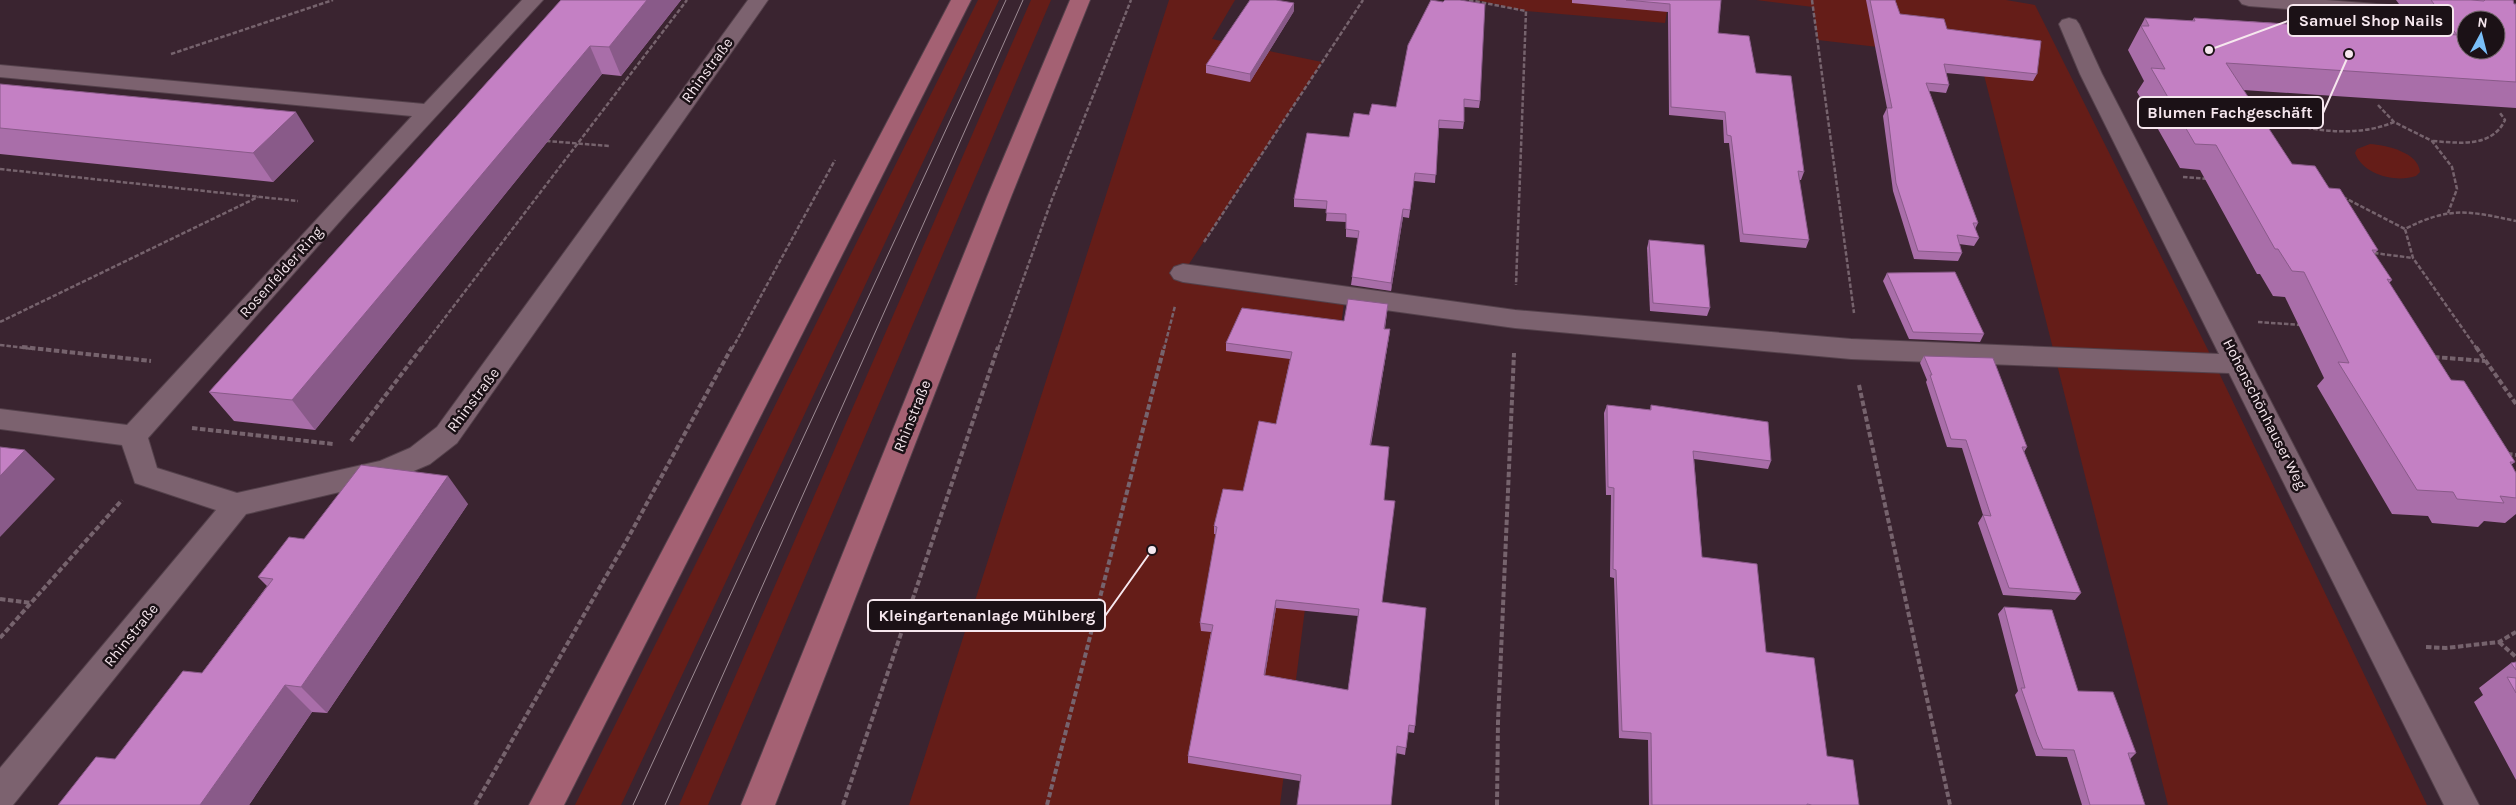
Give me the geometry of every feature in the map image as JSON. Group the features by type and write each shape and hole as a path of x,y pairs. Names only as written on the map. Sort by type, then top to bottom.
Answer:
{"main road":[{"path":"546,805 961,0"},
{"name":"Rhinstraße","path":"758,805 999,197 1080,0"}],"street":[{"name":"Rosenfelder Ring","path":"139,429 341,206 533,0"},
{"name":"Rhinstraße","path":"0,794 237,505 386,471 420,456 447,435 558,283 650,150 758,0"},
{"path":"2249,0 2516,21"},
{"name":"Hohenschönhauser Weg","path":"2068,24 2462,805"},
{"path":"0,71 431,111"},
{"path":"1183,273 1515,319 1851,349 2240,364"},
{"path":"0,419 139,429 144,475 237,505"}],"path":[{"path":"116,82 136,66 333,0"},
{"path":"363,425 576,143 687,0"},
{"path":"843,805 1004,332 1088,101 1131,0"},
{"path":"1047,805 1183,273 1363,0"},
{"path":"1469,0 1526,11 1498,722 1497,805"},
{"path":"1812,0 1855,321 1851,349 1950,805"},
{"path":"2378,105 2394,122 2432,141 2452,167 2457,189 2448,213"},
{"path":"2253,111 2296,128 2339,132 2387,125 2394,122"},
{"path":"2432,141 2481,140 2494,136 2504,124 2505,120 2500,113"},
{"path":"538,140 650,150"},
{"path":"475,805 628,538 839,153"},
{"path":"0,169 341,206"},
{"path":"2143,174 2216,180"},
{"path":"2340,195 2405,228 2413,258 2516,404"},
{"path":"0,322 258,196"},
{"path":"2405,228 2436,215 2448,213 2496,217 2516,222"},
{"path":"2366,251 2413,258"},
{"path":"2216,319 2302,325 2311,328"},
{"path":"0,345 196,365"},
{"path":"2428,356 2486,361"},
{"path":"139,429 339,444"},
{"path":"2498,453 2516,455"},
{"path":"0,638 144,475"},
{"path":"0,599 31,603"},
{"path":"2381,643 2446,648 2499,642 2516,632"},
{"path":"2499,642 2516,657"}],"shaded area":[{"path":"978,0 999,0 621,805 575,805"},
{"path":"1031,0 1051,0 708,805 679,805"},
{"path":"1169,0 1235,0 1212,39 1322,62 1183,273 1345,295 1280,805 909,805"},
{"path":"1476,0 1669,0 1665,23 1526,11"},
{"path":"1756,0 2006,0 2035,5 2208,350 2427,805 2168,805 1980,59 1818,40 1813,7"},
{"path":"2370,144 2392,148 2408,155 2414,159 2420,172 2416,176 2408,178 2390,178 2373,172 2359,161 2355,153 2357,149"}],"building":[{"path":"561,0 647,0 609,47 590,46 292,400 209,392"},
{"path":"1250,0 1276,0 1294,3 1250,74 1206,65"},
{"path":"1431,0 1443,2 1445,0 1460,0 1485,4 1480,101 1464,99 1464,122 1439,120 1436,175 1415,173 1410,210 1403,209 1391,283 1352,277 1359,231 1346,229 1346,214 1326,213 1327,201 1294,199 1307,133 1349,137 1354,113 1369,115 1372,104 1396,107 1408,45"},
{"path":"1626,0 1721,0 1718,33 1749,36 1756,73 1791,76 1804,172 1798,171 1809,240 1743,234 1731,136 1727,135 1725,112 1671,107 1670,4"},
{"path":"1870,0 1895,0 1900,14 1944,19 1947,29 2041,41 2037,74 1944,64 1949,85 1926,83 1978,223 1973,223 1979,238 1957,235 1962,253 1918,251 1896,183 1887,108 1892,108"},
{"path":"2431,0 2513,0 2514,4 2516,4 2516,82 2226,63 2292,164 2315,166 2329,188 2340,189 2378,250 2372,250 2392,280 2387,279 2451,380 2464,381 2515,462 2510,462 2516,473 2516,498 2500,496 2504,503 2457,499 2453,492 2417,490 2338,362 2349,363 2304,272 2292,271 2278,249 2275,249 2216,145 2195,144 2151,68 2165,69 2141,26 2149,26 2145,18 2195,21 2194,18 2456,35 2456,60 2506,60 2506,10 2456,10 2456,34"},
{"path":"0,84 296,112 253,153 0,128"},
{"path":"1649,240 1704,245 1710,308 1653,303"},
{"path":"1955,272 1984,334 1913,332 1887,273"},
{"path":"1348,299 1388,304 1384,329 1390,329 1370,445 1389,447 1384,500 1395,501 1382,602 1426,608 1415,726 1409,725 1406,748 1397,746 1391,805 1297,805 1301,775 1188,756 1213,625 1200,623 1217,527 1214,526 1223,489 1243,491 1259,421 1276,424 1292,352 1226,343 1242,308 1344,321","holes":["1276,600 1359,609 1348,690 1264,675"]},
{"path":"1924,356 1993,358 2027,447 2022,447 2081,593 2009,588 1983,515 1991,516 1966,440 1951,439 1930,375 1932,375"},
{"path":"1607,405 1651,410 1651,405 1768,422 1771,461 1693,451 1702,557 1757,564 1766,652 1814,658 1827,756 1853,760 1859,805 1652,805 1651,733 1622,731 1616,570 1613,569 1614,488 1608,487"},
{"path":"0,447 25,450 0,476"},
{"path":"361,465 448,476 301,687 285,685 200,805 58,805 96,757 115,759 183,671 202,673 273,579 258,577 289,537 304,539"},
{"path":"2004,607 2052,610 2078,691 2113,692 2136,753 2128,753 2145,805 2090,805 2074,750 2043,749 2021,688 2025,688"},
{"path":"2516,662 2516,670 2511,663"},
{"path":"2507,677 2516,678 2516,693"}],"tram line":[{"path":"633,805 1006,0"},
{"path":"665,805 1023,0"}],"place":[{"name":"Samuel Shop Nails","path":"2209,50"},
{"name":"Blumen Fachgeschäft","path":"2349,54"},
{"name":"Kleingartenanlage Mühlberg","path":"1152,550"}]}
